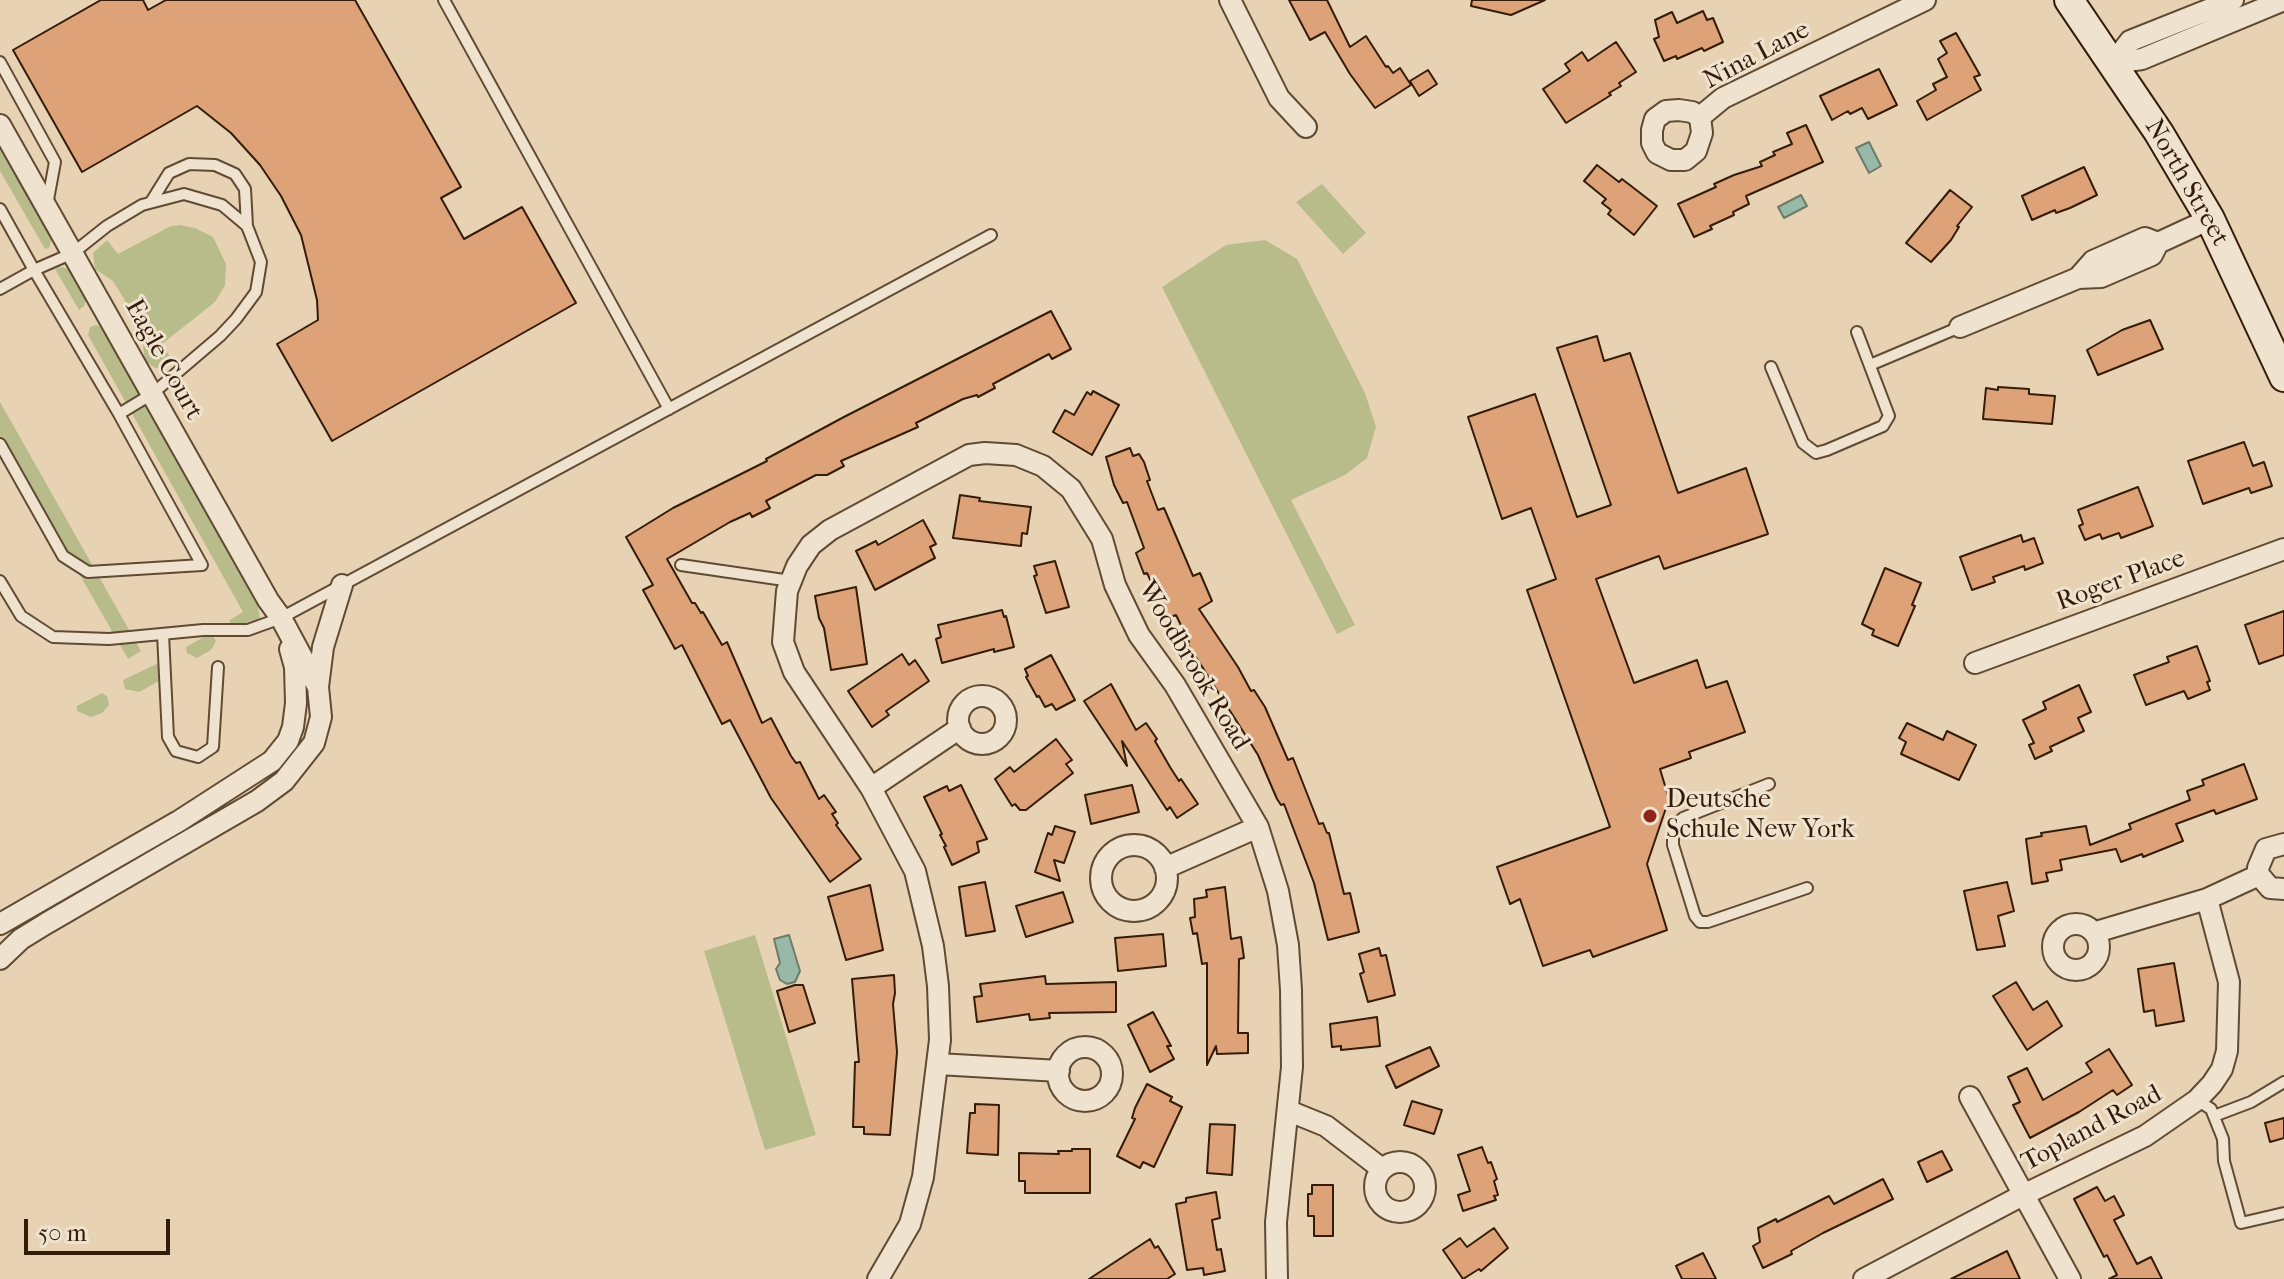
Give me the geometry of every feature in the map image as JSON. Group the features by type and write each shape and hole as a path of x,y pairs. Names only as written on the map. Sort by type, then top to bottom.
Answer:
{"main road":[{"name":"North Street","path":"2069,0 2113,63 2210,219 2284,377"}],"street":[{"path":"1230,0 1279,98 1306,127"},
{"name":"Nina Lane","path":"1700,117 1723,98 1925,0"},
{"path":"2113,63 2130,41 2233,0"},
{"path":"2113,63 2142,59 2284,0"},
{"name":"Eagle Court","path":"0,125 318,687"},
{"path":"1960,327 2078,278 2093,261 2145,238 2158,243 2210,219"},
{"name":"Woodbrook Road","path":"878,1279 910,1224 923,1177 938,1064 938,986 933,946 915,871 871,788 794,672 783,642 787,591 797,566 811,545 830,530 969,455 985,453 1016,455 1043,466 1071,489 1102,539 1115,585 1139,635 1175,685 1258,827 1278,891 1288,945 1292,1067 1276,1222 1277,1279"},
{"name":"Roger Place","path":"1975,663 2284,549"},
{"name":"Eagle Court","path":"0,959 21,939 257,801 284,781 314,743 321,717 318,687 323,647 342,585"},
{"name":"Eagle Court","path":"0,924 179,821 272,761 288,741 296,703 295,667 281,618"},
{"path":"871,788 960,728"},
{"path":"1165,868 1258,827"},
{"path":"2284,844 2266,849 2258,868 2259,875 2270,888 2284,889"},
{"path":"2096,932 2207,899 2259,875"},
{"name":"Topland Road","path":"1864,1279 2023,1195 2145,1136 2197,1100 2222,1069 2230,1026 2229,982 2207,899"},
{"path":"938,1064 1059,1071"},
{"path":"1970,1097 2070,1279"},
{"path":"1289,1111 1326,1126 1382,1169"}],"lane":[{"path":"444,0 669,409"},
{"path":"0,62 55,162 46,207"},
{"path":"119,414 152,394 236,319 256,292 261,262 247,226 245,189 235,174 215,165 189,164 169,173 151,202"},
{"path":"0,289 73,253 107,226 151,202 184,194 222,205 247,226"},
{"path":"0,209 202,565 88,572 63,556 0,444"},
{"path":"0,581 21,616 53,637 109,639 248,630 281,618 991,235"},
{"path":"1870,365 1960,327"},
{"path":"1771,367 1803,443 1816,453 1883,426 1889,416 1857,332"},
{"path":"681,565 791,581"},
{"path":"163,634 168,737 176,751 198,757 213,747 218,667"},
{"path":"1769,784 1683,818 1676,824 1673,845 1695,916 1700,922 1708,922 1807,888"},
{"path":"2214,1116 2251,1102 2284,1082"},
{"path":"2197,1100 2211,1109 2223,1139 2224,1161 2241,1223 2284,1213"}],"green space":[{"path":"0,148 52,238 49,248 45,249 0,171"},
{"path":"1322,184 1366,233 1343,254 1296,202"},
{"path":"180,225 213,237 226,264 225,285 215,302 162,344 173,362 164,368 155,368 145,361 137,320 113,281 95,269 93,253 107,240 118,254 171,226"},
{"path":"1265,240 1297,259 1365,393 1376,427 1367,458 1345,475 1291,500 1355,625 1337,634 1162,287 1226,245"},
{"path":"55,269 68,269 86,300 79,310"},
{"path":"96,325 103,328 258,605 260,620 255,627 230,626 230,620 243,612 88,335 90,327"},
{"path":"0,402 141,651 128,659 0,436"},
{"path":"211,633 216,641 211,650 197,658 187,653 186,647"},
{"path":"165,660 170,666 168,676 139,692 125,689 123,680"},
{"path":"102,693 107,696 109,705 102,713 91,717 77,711 77,706"},
{"path":"755,935 816,1135 765,1150 704,951"}],"shaded area":[{"path":"1869,142 1881,166 1869,173 1856,148"},
{"path":"1801,195 1807,206 1784,218 1778,207"},
{"path":"789,935 800,971 795,982 787,984 780,980 776,969 780,963 774,939"}],"building":[{"path":"101,0 143,0 148,10 166,0 355,0 461,187 441,198 464,239 522,207 576,303 332,441 277,344 318,320 317,300 301,235 281,196 260,165 231,133 197,106 82,172 13,50"},
{"path":"1289,0 1327,0 1350,47 1366,36 1386,67 1393,73 1400,68 1411,85 1375,108 1325,32 1310,40"},
{"path":"1472,0 1545,0 1511,15 1471,6"},
{"path":"1703,11 1707,20 1713,18 1723,42 1704,51 1702,48 1664,61 1654,39 1659,37 1655,20 1672,12 1677,23"},
{"path":"1956,33 1980,75 1974,77 1981,90 1927,120 1917,101 1936,90 1933,84 1947,77 1938,59 1947,53 1940,41"},
{"path":"1616,42 1636,72 1619,83 1621,86 1609,93 1611,95 1566,123 1543,89 1570,71 1565,64 1582,52 1588,61"},
{"path":"1879,69 1897,105 1868,119 1862,108 1850,114 1848,111 1832,120 1820,96"},
{"path":"1428,70 1437,84 1419,96 1410,81"},
{"path":"1806,125 1823,162 1746,196 1749,204 1710,226 1712,229 1694,237 1678,204 1716,187 1714,184 1762,166 1760,162 1775,155 1773,152 1792,144 1787,133"},
{"path":"1597,165 1619,182 1622,179 1657,206 1634,235 1608,214 1611,210 1602,203 1606,199 1584,181"},
{"path":"2084,167 2097,195 2070,208 2056,213 2055,210 2032,220 2022,196"},
{"path":"1950,190 1972,207 1957,226 1951,240 1931,262 1906,243"},
{"path":"1051,311 1071,349 1052,359 1049,354 993,384 995,388 978,397 963,399 916,423 918,427 841,461 844,466 827,475 816,475 766,501 770,508 752,517 750,513 730,522 667,559 692,603 703,612 722,645 727,642 762,723 771,718 791,756 796,763 800,762 819,799 824,795 836,812 832,814 838,823 836,825 861,859 830,882 771,798 730,720 722,724 682,645 675,649 643,590 653,585 626,537 673,508 767,461 842,418"},
{"path":"2150,320 2163,349 2098,375 2087,350 2122,330"},
{"path":"1597,336 1604,361 1630,353 1678,493 1746,468 1768,534 1664,569 1659,556 1596,579 1634,683 1697,660 1706,688 1727,681 1745,732 1689,752 1691,758 1660,769 1669,799 1647,864 1667,930 1593,957 1590,950 1543,966 1520,899 1510,904 1497,867 1610,827 1527,590 1556,579 1531,508 1502,519 1468,417 1535,394 1577,517 1611,505 1557,348"},
{"path":"1998,387 2029,389 2029,394 2055,396 2052,424 1983,419 1986,388 1998,390"},
{"path":"1093,391 1119,405 1092,455 1053,432 1065,410 1074,415 1087,392 1091,395"},
{"path":"2244,442 2253,466 2264,462 2272,486 2251,493 2249,488 2203,504 2188,461"},
{"path":"1130,448 1133,456 1139,454 1144,462 1150,480 1147,481 1158,510 1164,508 1193,576 1200,573 1212,601 1199,609 1251,691 1254,690 1265,707 1288,760 1293,758 1319,824 1323,823 1329,833 1344,894 1350,893 1359,932 1328,940 1314,883 1284,804 1281,805 1277,799 1258,755 1187,643 1176,615 1168,618 1147,573 1144,574 1136,553 1144,548 1127,502 1123,503 1114,485 1106,457"},
{"path":"2138,487 2153,526 2121,538 2119,533 2102,539 2100,534 2085,540 2079,526 2083,524 2078,510"},
{"path":"960,495 980,498 979,501 1031,507 1027,534 1022,533 1021,546 953,538"},
{"path":"923,520 936,544 930,547 935,558 875,590 856,551 876,541 878,545"},
{"path":"2021,535 2023,542 2034,538 2043,563 1993,577 1995,582 1972,590 1960,557"},
{"path":"1055,561 1069,607 1046,613 1034,576 1037,575 1034,566"},
{"path":"1885,568 1921,583 1898,646 1872,635 1874,630 1862,624"},
{"path":"856,587 867,664 831,670 815,596"},
{"path":"1002,610 1014,647 942,663 936,639 941,637 938,625"},
{"path":"2284,611 2284,655 2259,664 2245,625"},
{"path":"2197,646 2210,681 2207,682 2210,690 2188,699 2184,691 2146,705 2134,675 2169,662 2167,657"},
{"path":"902,654 909,665 915,660 929,681 886,711 889,715 872,727 848,691"},
{"path":"1051,655 1075,700 1056,710 1052,704 1045,707 1037,697 1025,669"},
{"path":"1111,684 1136,730 1146,723 1170,767 1198,804 1177,818 1170,807 1167,810 1122,741 1127,766 1084,701"},
{"path":"2079,685 2091,712 2078,718 2084,731 2050,747 2052,751 2035,759 2029,745 2034,743 2023,720 2046,709 2043,702"},
{"path":"1907,723 1943,740 1947,731 1976,745 1959,780 1901,754 1906,742 1899,738"},
{"path":"1056,739 1072,760 1066,764 1073,773 1026,810 1020,810 1015,804 1012,806 995,779 1010,767 1014,772"},
{"path":"2244,764 2257,799 2176,824 2183,841 2121,862 2116,849 2060,860 2062,870 2046,873 2048,881 2032,884 2026,839 2042,836 2041,833 2086,826 2090,845 2131,829 2129,824 2190,800 2187,791 2204,785 2202,780"},
{"path":"961,785 987,839 977,842 979,852 952,865 942,834 924,797 947,786 949,791"},
{"path":"1132,785 1139,812 1091,824 1085,795"},
{"path":"1055,826 1075,832 1064,863 1054,860 1060,881 1035,872 1048,833 1052,835"},
{"path":"985,882 995,931 966,936 959,887"},
{"path":"2007,882 2014,911 1998,916 2005,946 1977,950 1964,891"},
{"path":"870,885 883,950 846,960 828,897"},
{"path":"1225,887 1231,939 1241,937 1244,958 1239,959 1238,1033 1248,1033 1248,1053 1217,1054 1216,1046 1207,1065 1207,963 1202,964 1197,933 1193,934 1190,918 1195,917 1194,899 1207,897 1206,890"},
{"path":"1063,892 1073,922 1026,937 1016,906"},
{"path":"1163,934 1166,966 1118,971 1115,938"},
{"path":"1379,948 1381,956 1386,955 1395,995 1368,1002 1360,974 1364,972 1359,954"},
{"path":"2174,963 2184,1021 2156,1026 2154,1010 2144,1012 2138,969"},
{"path":"894,975 897,1052 890,1135 864,1134 864,1127 853,1127 855,1062 859,1062 852,979"},
{"path":"1045,976 1046,984 1116,982 1116,1012 1049,1013 1050,1018 1030,1020 1029,1014 977,1022 974,997 982,996 980,984"},
{"path":"2016,982 2033,1010 2047,1001 2062,1026 2027,1050 1993,996"},
{"path":"803,985 815,1023 789,1032 777,991"},
{"path":"1153,1012 1171,1046 1167,1046 1174,1059 1150,1072 1128,1025"},
{"path":"1377,1017 1380,1046 1341,1050 1341,1046 1332,1047 1330,1024"},
{"path":"1430,1047 1439,1066 1396,1088 1386,1066"},
{"path":"2109,1049 2132,1085 2117,1095 2113,1090 2030,1138 2013,1105 2020,1102 2008,1077 2027,1068 2043,1100 2092,1072 2086,1063"},
{"path":"1147,1084 1172,1097 1170,1101 1182,1107 1154,1167 1143,1162 1140,1168 1117,1156"},
{"path":"1412,1101 1442,1110 1434,1134 1404,1125"},
{"path":"975,1104 999,1105 998,1155 967,1153 970,1113 975,1113"},
{"path":"2284,1118 2284,1138 2270,1142 2265,1123"},
{"path":"1210,1124 1235,1125 1232,1175 1207,1173"},
{"path":"1482,1147 1497,1179 1494,1181 1498,1195 1494,1196 1496,1200 1463,1211 1458,1195 1470,1191 1458,1155"},
{"path":"1090,1149 1090,1193 1025,1193 1025,1181 1019,1181 1019,1153 1059,1154 1058,1151"},
{"path":"1942,1151 1952,1170 1927,1182 1918,1162"},
{"path":"1883,1179 1893,1199 1823,1233 1791,1251 1792,1254 1763,1268 1753,1246 1760,1242 1758,1228 1829,1196 1834,1204"},
{"path":"1312,1185 1333,1185 1333,1236 1314,1236 1314,1216 1308,1216 1308,1194 1312,1194"},
{"path":"2097,1187 2105,1201 2114,1196 2124,1215 2114,1220 2137,1264 2151,1257 2162,1279 2109,1279 2117,1275 2107,1255 2104,1257 2074,1199"},
{"path":"1216,1192 1220,1218 1212,1220 1217,1250 1221,1249 1225,1271 1204,1275 1203,1268 1187,1270 1176,1204 1186,1202 1186,1198"},
{"path":"1494,1228 1508,1248 1481,1271 1479,1269 1463,1279 1443,1250 1460,1238 1467,1247"},
{"path":"1150,1239 1155,1248 1158,1246 1175,1274 1167,1279 1089,1279"},
{"path":"2007,1251 2020,1279 1951,1279"},
{"path":"1703,1253 1716,1279 1682,1279 1676,1266"}],"place":[{"name":"Deutsche Schule New York","path":"1650,816"}]}
